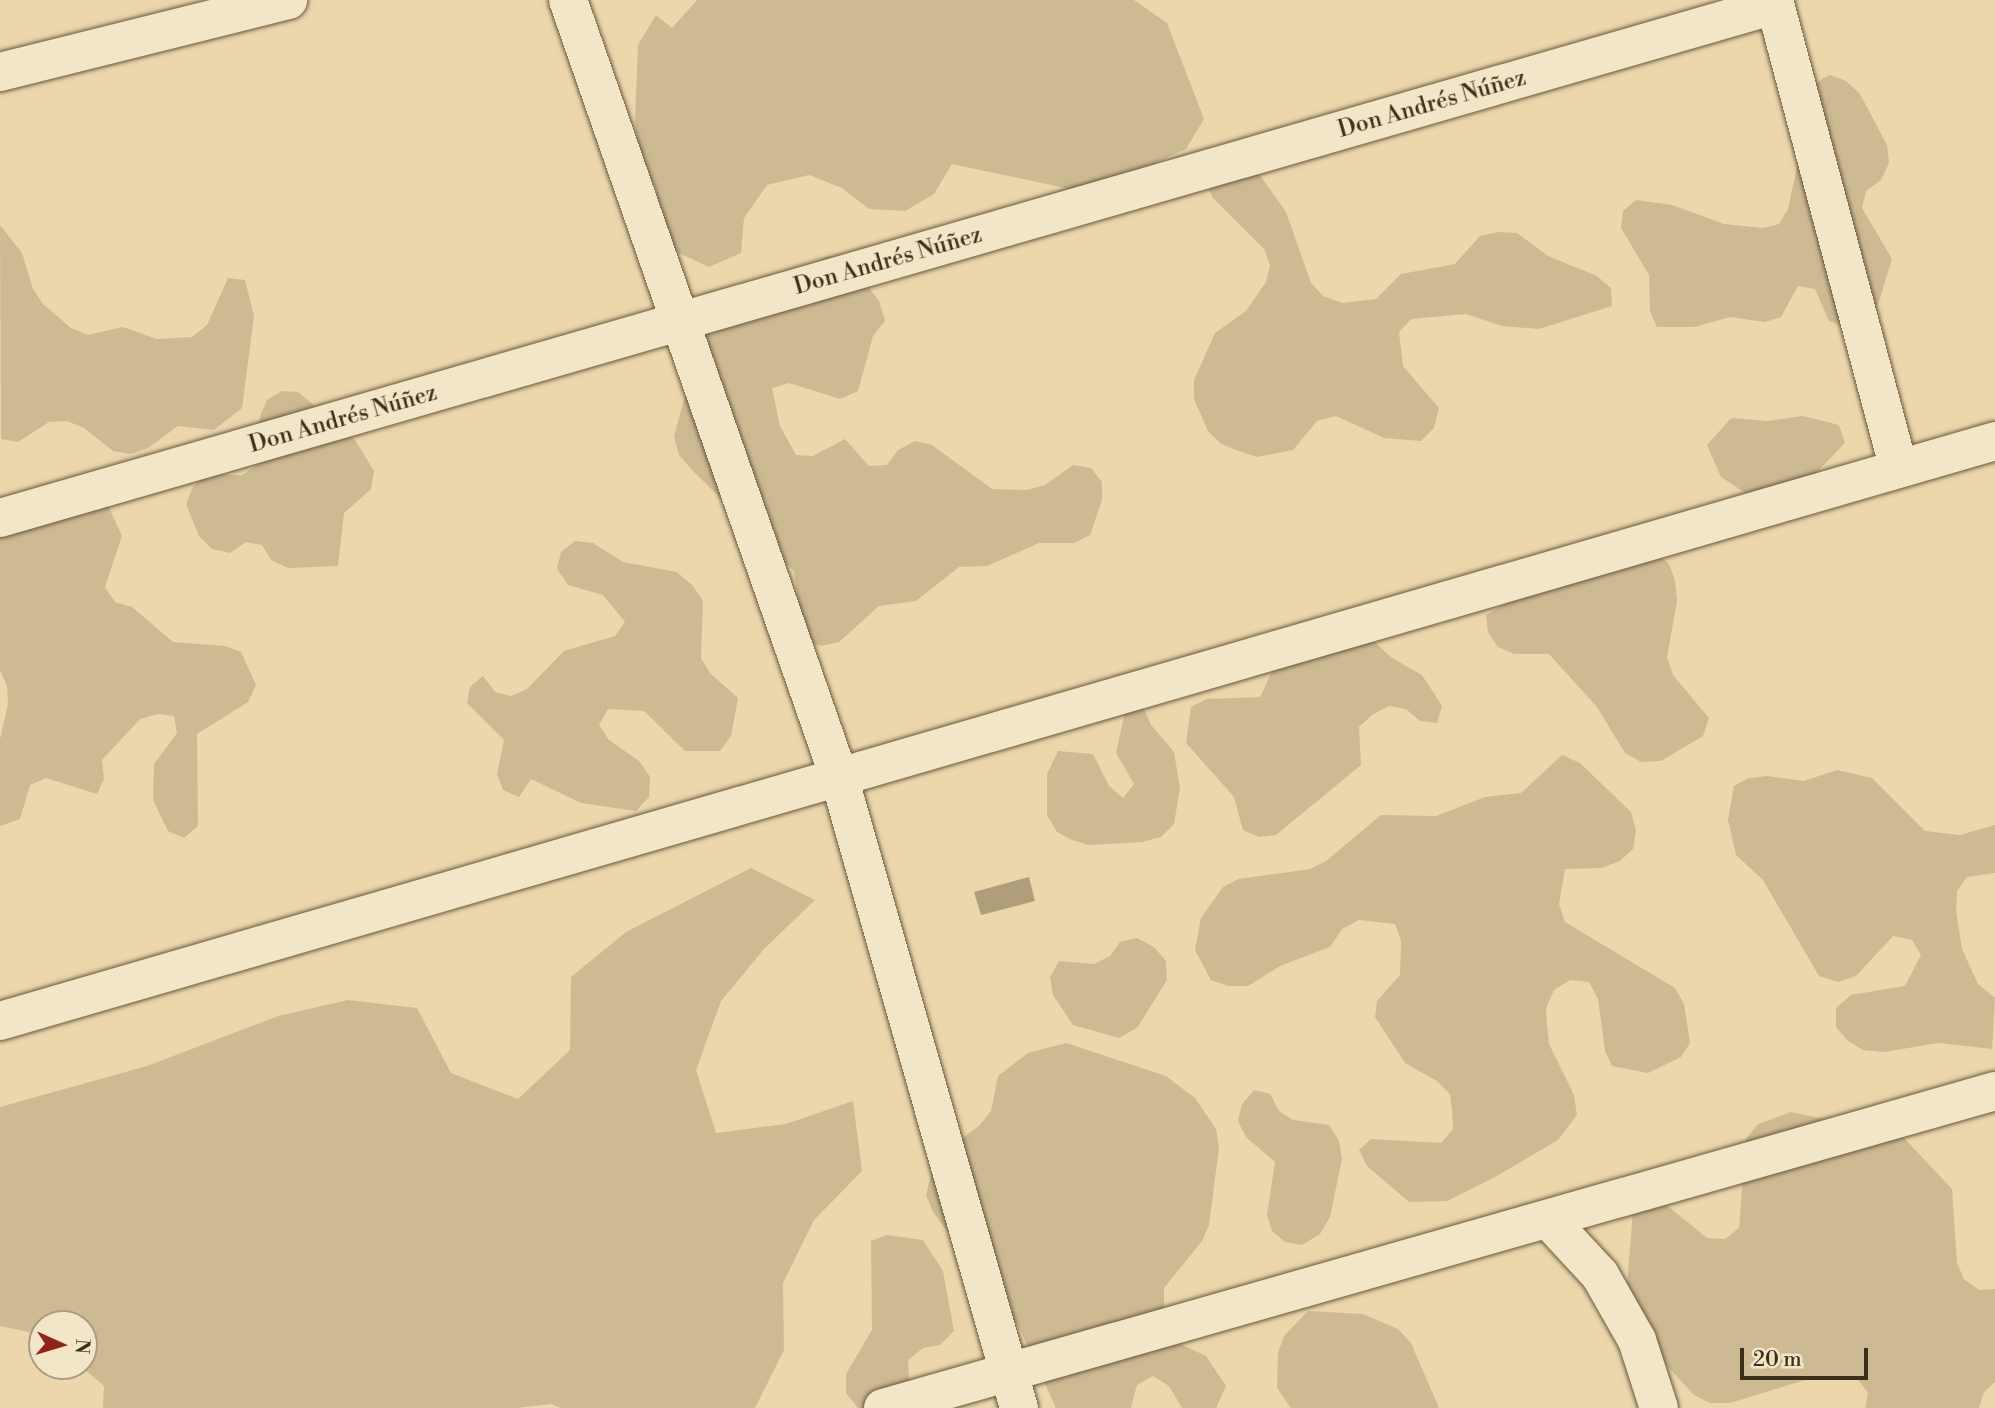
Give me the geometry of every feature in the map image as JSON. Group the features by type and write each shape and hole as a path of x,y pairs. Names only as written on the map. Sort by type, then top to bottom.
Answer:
{"street":[{"path":"0,72 288,0"},
{"path":"568,0 839,777 1019,1408"},
{"path":"1775,2 1899,469"},
{"name":"Don Andrés Núñez","path":"0,518 1775,2"},
{"path":"0,1021 1995,441"},
{"path":"883,1408 1995,1091"},
{"path":"1549,1220 1600,1275 1637,1340 1659,1408"}],"shaded area":[{"path":"697,0 1134,0 1167,23 1204,119 1186,149 1089,193 952,164 934,194 905,211 869,209 842,188 809,175 767,185 744,218 741,253 709,267 679,253 658,224 656,188 639,156 635,120 638,45 656,15 672,28"},
{"path":"1830,75 1846,81 1860,94 1887,145 1889,163 1881,180 1866,191 1862,208 1892,259 1876,311 1847,327 1829,321 1815,289 1798,286 1781,317 1765,322 1730,317 1695,327 1657,327 1650,311 1649,275 1621,228 1623,211 1636,200 1672,205 1724,224 1763,228 1779,224 1788,209 1815,83"},
{"path":"1254,167 1286,212 1311,283 1323,296 1342,303 1376,299 1401,274 1455,264 1480,236 1499,232 1517,233 1548,256 1597,276 1611,288 1612,306 1539,329 1502,326 1466,314 1411,319 1399,332 1403,366 1439,408 1434,428 1421,441 1384,438 1336,416 1317,421 1293,450 1257,457 1239,451 1221,444 1208,431 1194,399 1194,380 1215,333 1246,311 1266,282 1270,265 1264,249 1212,197 1207,182"},
{"path":"0,225 22,253 33,289 43,304 71,328 88,335 123,327 157,339 192,337 207,325 228,278 245,280 254,316 242,408 214,430 178,426 148,448 131,454 113,451 84,428 67,421 49,422 18,442 1,439"},
{"path":"844,255 879,301 885,321 873,336 858,391 840,399 789,383 772,388 780,426 796,455 813,456 845,439 869,466 887,465 898,450 915,441 932,445 992,489 1027,490 1045,485 1073,465 1091,468 1102,482 1102,500 1090,535 1074,543 1039,543 987,566 959,567 916,601 879,606 839,642 821,646 803,641 794,571 692,470 679,455 674,437 688,384 693,333 826,257"},
{"path":"282,391 298,392 355,440 374,471 371,489 344,513 338,566 288,568 271,560 262,545 246,542 230,553 212,549 199,536 186,504 193,487 205,475 242,475 256,466 265,451 259,434 260,416 267,400"},
{"path":"1803,416 1839,425 1845,443 1807,482 1750,496 1721,477 1707,445 1731,418 1768,421"},
{"path":"107,503 122,536 105,587 115,602 132,607 173,642 225,646 241,652 256,685 248,702 197,734 198,826 184,838 168,831 153,800 154,764 177,733 174,716 157,714 140,719 102,760 104,779 97,794 46,778 30,785 20,819 0,826 0,739 8,704 7,686 0,670 0,518"},
{"path":"575,541 593,543 623,562 677,572 693,586 703,601 701,658 710,673 738,698 731,736 720,751 685,751 644,711 608,709 599,725 609,740 639,761 650,777 649,797 636,811 581,803 531,779 519,797 503,790 497,774 504,740 467,703 470,687 483,676 495,692 511,696 527,689 564,651 615,636 625,622 603,595 568,585 557,569 561,552"},
{"path":"1579,543 1654,551 1669,564 1675,581 1677,601 1667,657 1673,675 1709,718 1703,736 1661,761 1641,762 1625,753 1597,707 1549,654 1514,654 1498,647 1488,632 1486,615 1532,589 1547,558 1561,547"},
{"path":"1365,633 1392,658 1422,675 1442,706 1437,723 1420,721 1406,709 1389,706 1372,715 1359,727 1361,765 1276,835 1259,837 1243,830 1234,797 1186,743 1191,707 1207,699 1260,697 1275,665"},
{"path":"1127,703 1144,709 1151,725 1174,752 1180,788 1174,824 1161,837 1142,842 1089,845 1072,840 1057,832 1047,815 1047,774 1058,751 1093,754 1109,786 1123,798 1134,784 1116,753"},
{"path":"1562,755 1580,763 1631,812 1636,831 1633,849 1620,861 1602,868 1565,869 1559,904 1565,922 1675,988 1684,1004 1690,1043 1681,1057 1648,1073 1612,1066 1605,1051 1598,999 1589,982 1570,980 1554,990 1546,1008 1549,1044 1574,1095 1577,1115 1558,1140 1495,1177 1447,1201 1409,1202 1367,1166 1359,1150 1371,1139 1441,1143 1453,1129 1450,1094 1437,1081 1405,1063 1375,1017 1377,1001 1400,975 1401,941 1395,924 1359,920 1342,929 1330,947 1280,966 1248,986 1228,986 1211,980 1195,950 1201,918 1223,887 1239,879 1310,869 1326,861 1381,815 1436,816 1485,797 1521,793"},
{"path":"1837,770 1872,778 1925,831 1960,835 1995,825 1995,873 1967,877 1957,891 1956,911 1962,949 1978,984 1995,998 1992,1049 1938,1043 1884,1052 1863,1050 1848,1041 1836,1027 1836,1008 1851,995 1905,986 1921,955 1912,940 1893,936 1856,976 1838,982 1819,976 1763,880 1736,855 1728,820 1734,786 1749,778 1767,776 1804,781"},
{"path":"751,868 815,900 764,949 721,1001 696,1070 716,1133 786,1124 853,1101 862,1171 814,1220 783,1283 784,1350 755,1408 560,1408 551,1404 517,1408 103,1408 104,1386 97,1380 98,1310 28,1310 28,1332 0,1326 0,1107 147,1066 278,1016 348,1000 417,1008 451,1073 518,1099 570,1050 571,977 626,932"},
{"path":"1029,877 1035,901 981,915 974,892"},
{"path":"1137,938 1154,947 1166,961 1167,980 1137,1028 1119,1038 1073,1025 1053,995 1050,977 1059,961 1094,964 1110,956 1120,942"},
{"path":"1066,1043 1166,1076 1195,1098 1216,1129 1219,1148 1209,1225 1202,1241 1164,1288 1164,1324 1172,1340 1206,1356 1226,1386 1216,1408 1182,1408 1169,1386 1153,1376 1137,1385 1131,1408 1056,1408 1018,1325 933,1212 926,1195 935,1159 980,1125 991,1111 998,1076 1028,1053"},
{"path":"1254,1090 1270,1094 1279,1111 1293,1120 1329,1125 1339,1141 1342,1159 1330,1217 1320,1234 1302,1245 1285,1242 1272,1231 1267,1215 1275,1162 1246,1137 1238,1121 1242,1104"},
{"path":"1791,1112 1824,1119 1836,1132 1903,1137 1952,1189 1957,1263 1964,1279 1979,1290 1995,1289 1995,1382 1984,1392 1979,1408 1865,1408 1868,1393 1857,1378 1838,1376 1818,1376 1730,1403 1710,1403 1694,1395 1657,1355 1627,1286 1633,1210 1664,1203 1707,1238 1725,1239 1739,1228 1746,1139 1758,1124"},
{"path":"887,1235 923,1240 943,1271 954,1331 940,1345 923,1348 908,1360 909,1378 937,1408 858,1408 846,1393 846,1374 872,1330 871,1241"},
{"path":"1308,1311 1363,1314 1398,1329 1411,1343 1439,1408 1291,1408 1277,1388 1278,1353 1284,1336"}]}
